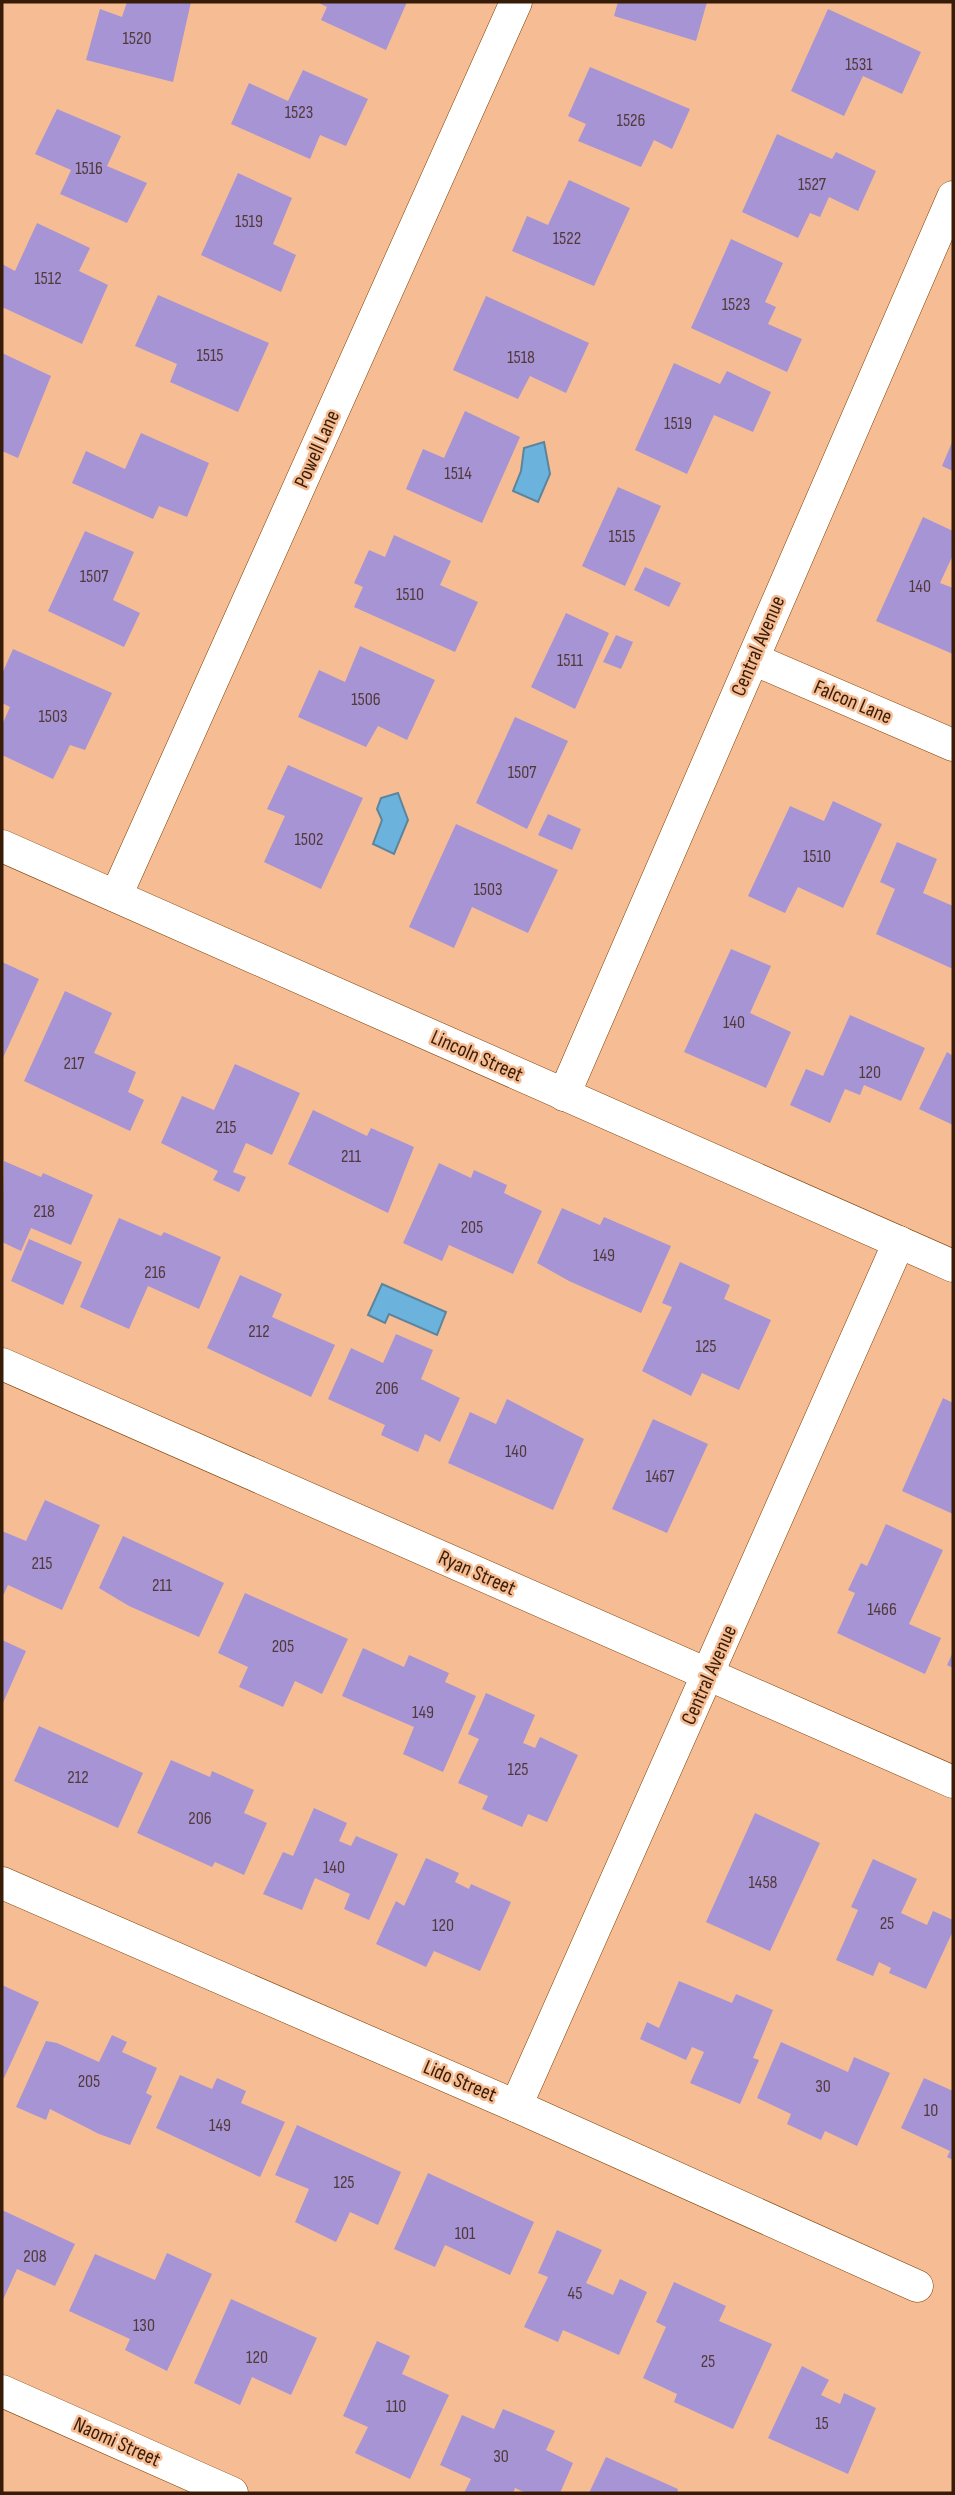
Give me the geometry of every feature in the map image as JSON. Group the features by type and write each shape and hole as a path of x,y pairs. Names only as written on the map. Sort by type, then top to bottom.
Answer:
{"street":[{"name":"Powell Lane","path":"116,896 516,2"},
{"name":"Central Avenue","path":"564,1095 752,659 950,214"},
{"name":"Falcon Lane","path":"752,659 953,745"},
{"name":"Lincoln Street","path":"2,846 953,1266"},
{"name":"Central Avenue","path":"516,2106 710,1675 900,1242"},
{"name":"Ryan Street","path":"2,1364 953,1782"},
{"name":"Lido Street","path":"2,1882 516,2106 916,2286"},
{"name":"Naomi Street","path":"2,2391 232,2493"}],"water":[{"path":"544,442 550,474 538,502 513,491 521,471 524,448"},
{"path":"398,793 408,820 394,854 373,844 382,820 377,809 381,798"},
{"path":"382,1284 446,1312 437,1335 389,1314 385,1323 368,1315"}],"building":[{"path":"127,2 191,2 173,82 86,60 100,9 122,17"},
{"path":"317,2 407,2 386,50 321,20 327,7"},
{"path":"618,2 707,2 696,41 614,16"},
{"path":"828,9 921,52 902,94 863,76 844,116 791,91"},
{"path":"590,67 690,109 672,149 654,140 641,167 578,141 586,124 568,116"},
{"path":"303,70 368,99 346,146 320,135 310,159 231,124 249,83 288,101"},
{"path":"57,109 121,136 107,166 147,183 127,223 60,194 71,170 35,154"},
{"path":"777,134 832,159 836,152 876,171 858,211 829,197 820,217 810,213 798,238 742,212"},
{"path":"238,173 292,198 273,244 296,255 281,292 201,255"},
{"path":"569,180 630,208 594,286 512,251 527,216 548,225"},
{"path":"37,223 90,248 79,271 108,285 82,344 2,307 2,264 15,271"},
{"path":"731,239 783,263 765,302 776,307 768,324 802,339 787,372 691,328"},
{"path":"158,295 269,343 238,412 170,382 177,364 135,346"},
{"path":"486,296 589,343 566,393 530,376 518,399 453,370"},
{"path":"2,353 51,376 18,458 2,451"},
{"path":"674,363 720,384 727,371 771,392 753,432 714,415 687,474 635,450"},
{"path":"465,411 520,437 482,523 406,489 423,449 444,458"},
{"path":"141,433 209,463 187,517 159,506 153,519 72,483 86,451 125,469"},
{"path":"953,440 953,471 942,466"},
{"path":"618,487 661,506 625,586 582,566"},
{"path":"923,517 953,531 953,555 940,583 953,588 953,654 876,621"},
{"path":"85,531 134,552 113,600 140,613 124,647 48,611"},
{"path":"394,535 451,561 440,585 478,602 455,652 354,607 363,587 354,583 369,550 385,557"},
{"path":"645,567 681,583 669,607 634,590"},
{"path":"566,613 609,633 575,709 531,687"},
{"path":"616,635 633,642 621,669 603,662"},
{"path":"360,646 435,680 407,740 378,726 366,747 298,717 319,670 345,682"},
{"path":"13,649 112,693 85,750 70,745 53,779 2,755 2,725 10,707 2,703 2,674"},
{"path":"515,717 568,741 527,829 476,803"},
{"path":"288,765 363,798 321,889 264,862 285,816 267,809"},
{"path":"833,801 882,824 843,908 798,887 785,913 748,896 790,806 824,821"},
{"path":"548,814 581,829 572,850 538,835"},
{"path":"456,824 558,870 528,933 472,907 454,948 409,927"},
{"path":"897,842 937,859 923,893 953,906 953,969 876,934 895,889 880,882"},
{"path":"731,949 771,966 750,1013 791,1032 766,1088 684,1052"},
{"path":"2,962 39,979 2,1060"},
{"path":"65,991 112,1013 94,1053 136,1072 128,1092 144,1100 130,1131 24,1081"},
{"path":"850,1015 925,1048 901,1101 864,1085 860,1095 845,1089 830,1123 790,1105 806,1069 823,1076"},
{"path":"947,1052 953,1056 953,1125 919,1109"},
{"path":"235,1064 300,1093 272,1155 246,1143 233,1172 246,1177 239,1192 213,1180 218,1171 161,1143 182,1096 214,1110"},
{"path":"313,1110 367,1136 371,1128 414,1147 388,1213 288,1164"},
{"path":"4,1161 41,1177 43,1173 93,1195 71,1245 31,1228 21,1251 2,1242"},
{"path":"439,1163 471,1178 474,1170 507,1185 504,1193 542,1211 513,1274 449,1245 442,1261 403,1243"},
{"path":"562,1208 600,1225 604,1217 671,1246 641,1313 569,1281 537,1263"},
{"path":"119,1218 161,1236 164,1232 221,1257 199,1309 148,1286 129,1329 80,1307"},
{"path":"29,1239 82,1262 63,1305 11,1281"},
{"path":"680,1262 730,1285 724,1299 771,1320 739,1390 702,1373 691,1396 642,1371 672,1307 662,1303"},
{"path":"240,1275 282,1294 272,1317 335,1345 311,1397 207,1348"},
{"path":"396,1334 433,1350 421,1379 460,1398 440,1442 425,1434 418,1452 381,1435 385,1425 328,1399 351,1348 383,1363"},
{"path":"943,1398 953,1403 953,1514 902,1491"},
{"path":"507,1399 584,1439 553,1510 448,1463 470,1412 496,1424"},
{"path":"653,1419 708,1444 667,1533 612,1509"},
{"path":"45,1500 100,1525 62,1610 8,1585 2,1598 2,1531 26,1541"},
{"path":"886,1524 943,1550 909,1624 941,1638 925,1674 837,1633 855,1593 848,1590 861,1563 867,1566"},
{"path":"123,1536 224,1583 199,1637 129,1606 99,1588"},
{"path":"245,1593 348,1639 322,1694 295,1681 283,1707 239,1687 248,1667 218,1653"},
{"path":"2,1640 26,1651 2,1705"},
{"path":"363,1648 404,1667 409,1655 449,1673 445,1682 476,1696 443,1772 403,1754 414,1727 342,1696"},
{"path":"953,1652 953,1668 947,1665"},
{"path":"486,1693 535,1715 523,1743 535,1748 540,1737 578,1755 547,1822 528,1814 522,1827 482,1809 488,1796 458,1783 479,1739 468,1734"},
{"path":"39,1726 143,1773 118,1828 14,1781"},
{"path":"171,1760 210,1777 212,1771 254,1790 244,1813 267,1823 244,1875 215,1862 212,1867 137,1833"},
{"path":"314,1808 347,1823 339,1841 351,1846 356,1836 398,1854 369,1920 344,1909 350,1894 315,1878 302,1910 263,1894 283,1852 293,1856"},
{"path":"755,1813 820,1843 770,1951 706,1922"},
{"path":"426,1858 459,1873 455,1882 469,1889 471,1884 511,1902 480,1971 434,1951 426,1967 376,1944 396,1901 404,1906"},
{"path":"873,1859 917,1879 901,1913 927,1925 933,1911 953,1920 953,1931 926,1989 889,1973 891,1968 879,1962 873,1976 836,1960 858,1910 851,1907"},
{"path":"679,1981 732,2003 736,1994 773,2010 753,2058 759,2060 740,2104 690,2083 704,2052 692,2047 686,2060 640,2039 647,2022 659,2028"},
{"path":"2,1985 39,2002 4,2078 2,2077"},
{"path":"112,2035 127,2042 122,2052 157,2068 146,2093 152,2096 130,2145 99,2134 50,2109 46,2120 16,2107 46,2041 57,2043 99,2062"},
{"path":"781,2042 848,2072 854,2057 890,2073 857,2146 825,2131 821,2140 787,2124 791,2114 757,2098"},
{"path":"180,2075 212,2089 217,2078 246,2091 241,2103 285,2122 260,2177 156,2128"},
{"path":"924,2078 953,2091 953,2160 947,2157 950,2151 901,2128"},
{"path":"297,2125 401,2172 378,2225 350,2212 336,2242 295,2222 309,2189 275,2175"},
{"path":"428,2173 534,2222 510,2275 445,2245 435,2267 394,2249"},
{"path":"2,2210 75,2244 55,2286 17,2269 2,2302"},
{"path":"557,2230 602,2250 586,2283 613,2295 620,2279 647,2292 619,2355 563,2330 558,2342 524,2327 548,2277 538,2273"},
{"path":"167,2253 212,2274 167,2371 125,2350 130,2339 69,2311 95,2254 155,2280"},
{"path":"674,2282 726,2306 719,2321 772,2344 733,2429 674,2402 677,2394 643,2378 666,2327 656,2322"},
{"path":"231,2299 317,2338 291,2395 252,2377 240,2405 194,2383"},
{"path":"377,2341 410,2356 402,2374 449,2395 410,2479 355,2453 368,2427 343,2416"},
{"path":"802,2366 829,2380 821,2395 840,2404 844,2393 876,2408 848,2474 768,2438"},
{"path":"503,2409 555,2431 546,2450 573,2463 560,2493 526,2493 515,2488 513,2493 464,2493 471,2479 440,2465 462,2415 494,2429"},
{"path":"606,2457 678,2489 677,2493 589,2493"}]}
